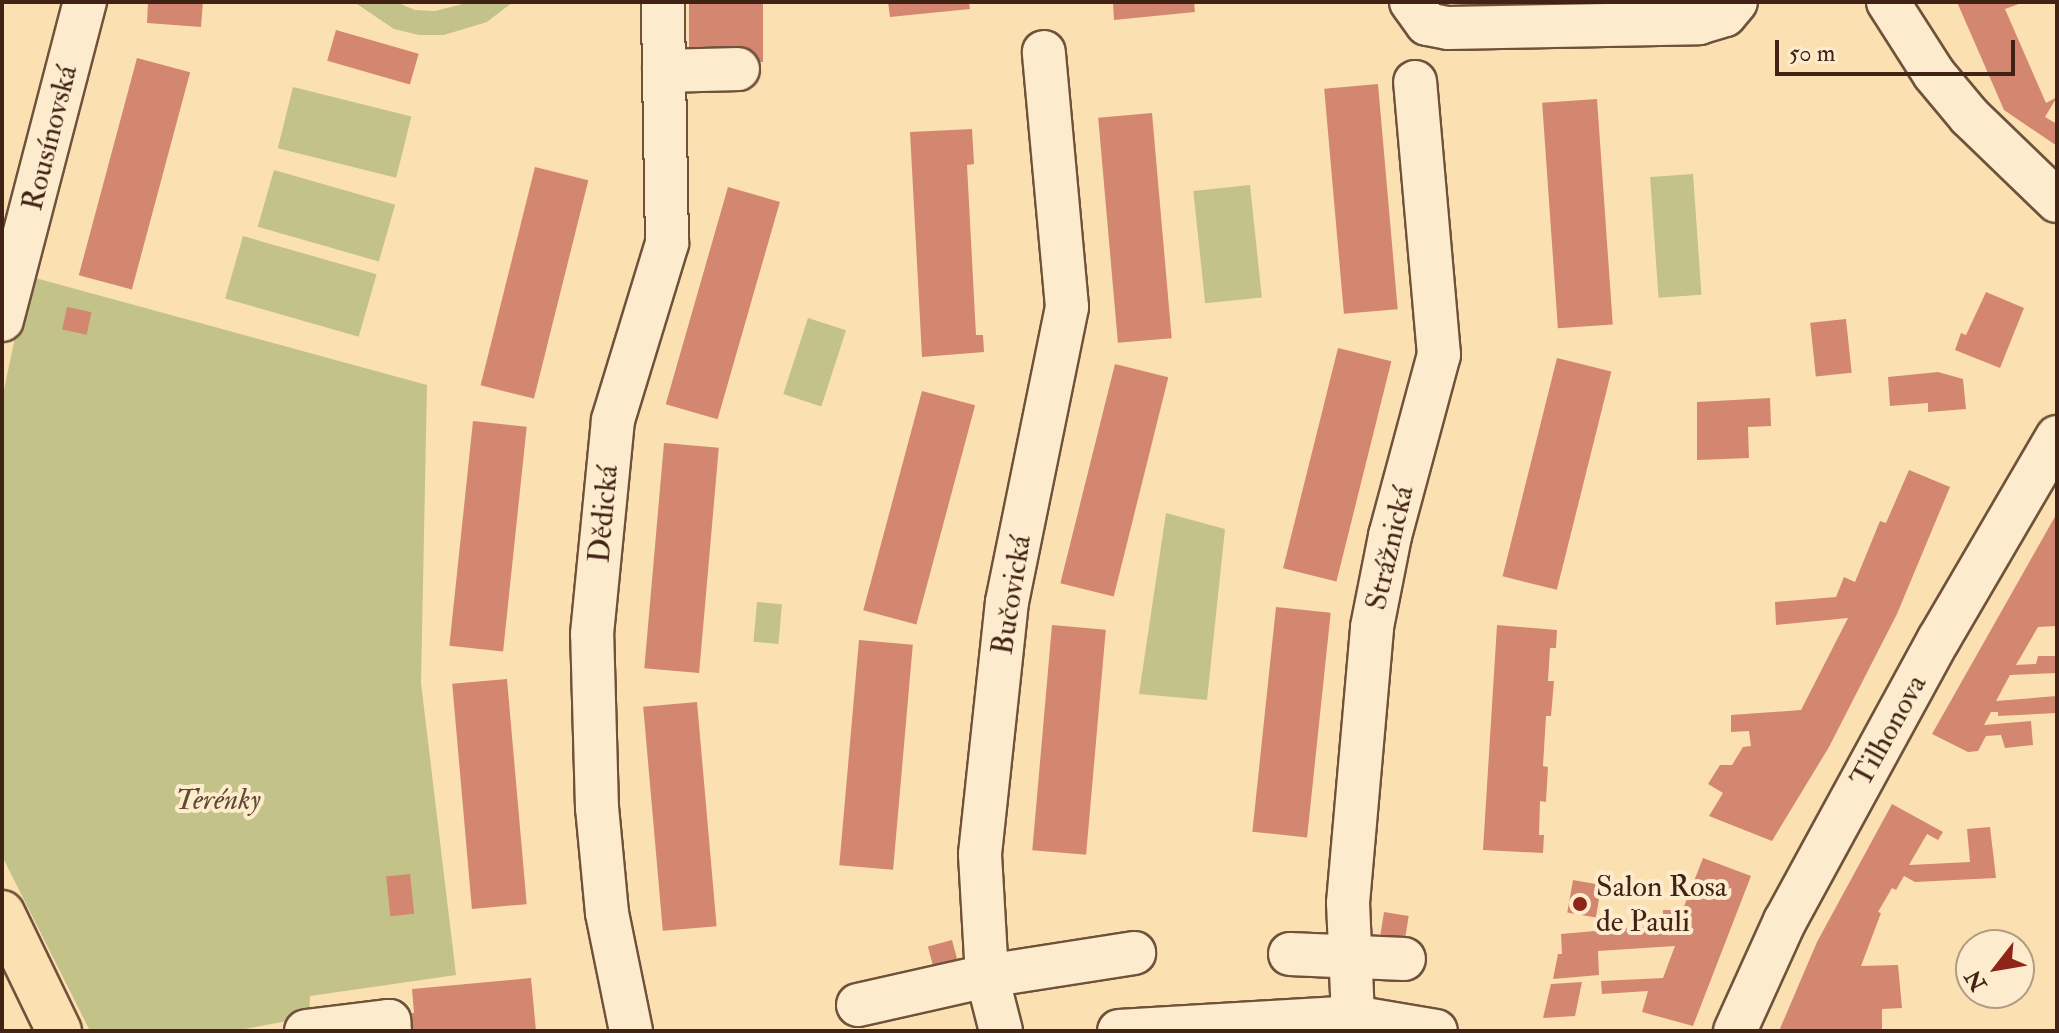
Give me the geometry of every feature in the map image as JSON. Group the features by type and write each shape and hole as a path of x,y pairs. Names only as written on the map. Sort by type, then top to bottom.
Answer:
{"main road":[{"path":"2,913 59,1031"}],"street":[{"name":"Rousínovská","path":"2,320 85,2"},
{"name":"Dědická","path":"631,1031 607,913 597,808 592,634 613,420 667,243 663,2"},
{"path":"1411,2 1427,24 1448,28 1699,23 1725,15 1736,2"},
{"path":"1888,2 1926,63 1970,117 2057,201"},
{"name":"Bučovická","path":"1001,1031 987,976 980,854 1007,602 1067,307 1044,52"},
{"path":"664,71 738,69"},
{"name":"Strážnická","path":"1353,1017 1348,903 1372,627 1390,536 1439,355 1415,82"},
{"name":"Tilhonova","path":"1735,1031 1785,921 1939,639 2057,437"},
{"path":"858,1005 987,976 1134,953"},
{"path":"1290,954 1404,959"},
{"path":"1119,1031 1353,1017 1436,1031"},
{"path":"306,1031 389,1021 390,1031"}],"green space":[{"path":"354,2 396,2 415,10 435,11 471,2 513,2 487,22 444,35 419,35 394,29"},
{"path":"293,87 411,117 396,178 278,148"},
{"path":"274,170 395,205 379,261 258,227"},
{"path":"1693,174 1701,295 1659,298 1650,177"},
{"path":"1250,185 1262,297 1205,303 1193,191"},
{"path":"243,236 377,274 359,337 225,298"},
{"name":"Terénky","path":"28,276 427,385 421,683 456,975 310,996 309,1017 234,1031 90,1031 2,856 2,399"},
{"path":"808,318 846,330 821,406 783,394"},
{"path":"1166,513 1225,529 1207,700 1139,694"},
{"path":"757,602 782,604 778,644 754,642"}],"building":[{"path":"148,2 203,2 201,27 147,23"},
{"path":"689,2 763,2 763,62 689,62"},
{"path":"888,2 969,2 970,9 890,17"},
{"path":"1113,2 1194,2 1195,12 1114,20"},
{"path":"1957,2 2024,2 2005,9 2046,103 2057,97 2045,117 2057,124 2057,146 2004,110"},
{"path":"336,30 419,54 410,84 327,61"},
{"path":"137,58 190,72 132,290 79,275"},
{"path":"1378,84 1398,309 1344,314 1324,89"},
{"path":"1597,99 1613,324 1558,328 1542,103"},
{"path":"1152,113 1172,338 1118,343 1098,118"},
{"path":"972,129 974,164 967,165 976,335 983,335 984,352 922,357 910,132"},
{"path":"535,167 588,180 534,399 481,385"},
{"path":"728,187 780,202 718,419 666,404"},
{"path":"1986,292 2024,308 2000,368 1955,350 1961,333 1966,335"},
{"path":"67,307 91,312 87,335 62,329"},
{"path":"1846,319 1852,373 1816,376 1810,323"},
{"path":"1338,348 1391,361 1336,582 1283,568"},
{"path":"1557,358 1611,372 1557,590 1503,576"},
{"path":"1115,364 1168,377 1114,597 1060,583"},
{"path":"1938,372 1963,379 1966,409 1928,412 1928,403 1890,406 1888,377"},
{"path":"922,391 975,405 916,625 863,610"},
{"path":"1770,398 1771,426 1748,427 1749,458 1697,460 1697,402"},
{"path":"473,421 527,427 503,651 449,646"},
{"path":"664,443 719,448 699,673 644,668"},
{"path":"1909,470 1950,487 1897,614 1829,747 1772,841 1709,816 1723,793 1708,784 1720,765 1732,765 1743,747 1751,746 1749,731 1731,732 1731,715 1801,710 1848,618 1776,625 1775,602 1836,597 1844,577 1855,582 1880,521 1886,523"},
{"path":"2057,513 2057,626 2038,627 2016,665 2036,664 2038,656 2057,656 2057,673 2010,675 1996,701 2057,696 2057,713 1998,716 1998,712 1991,712 1984,725 2031,721 2033,745 2005,748 2001,735 1986,736 1978,751 1968,752 1932,734"},
{"path":"1276,607 1331,613 1307,838 1252,832"},
{"path":"1052,625 1106,630 1086,855 1032,850"},
{"path":"1497,625 1557,630 1556,648 1550,648 1548,681 1554,681 1551,716 1546,716 1543,766 1548,767 1546,802 1540,801 1539,835 1544,835 1543,853 1483,850"},
{"path":"859,640 913,645 893,870 839,865"},
{"path":"507,679 527,904 472,909 452,684"},
{"path":"697,702 717,926 663,931 643,707"},
{"path":"1892,804 1943,832 1938,840 1927,834 1909,865 1970,862 1967,829 1990,827 1996,878 1915,882 1904,876 1896,890 1892,888 1878,912 1881,913 1861,966 1898,965 1902,1008 1882,1009 1882,1031 1779,1031 1817,942"},
{"path":"1703,858 1751,876 1693,1026 1642,1012 1648,991 1602,994 1601,981 1663,978 1675,946 1598,951 1599,975 1553,979 1558,954 1562,954 1561,934 1663,925 1663,910 1686,910 1683,909"},
{"path":"410,874 414,914 390,916 386,877"},
{"path":"1573,880 1602,885 1596,918 1567,912"},
{"path":"1384,912 1409,916 1405,939 1380,935"},
{"path":"952,940 958,962 934,969 928,946"},
{"path":"531,978 536,1031 400,1031 406,1014 414,1013 412,989"},
{"path":"1582,982 1575,1016 1543,1018 1551,984"}],"place":[{"name":"Salon Rosa de Pauli","path":"1580,904"}]}
